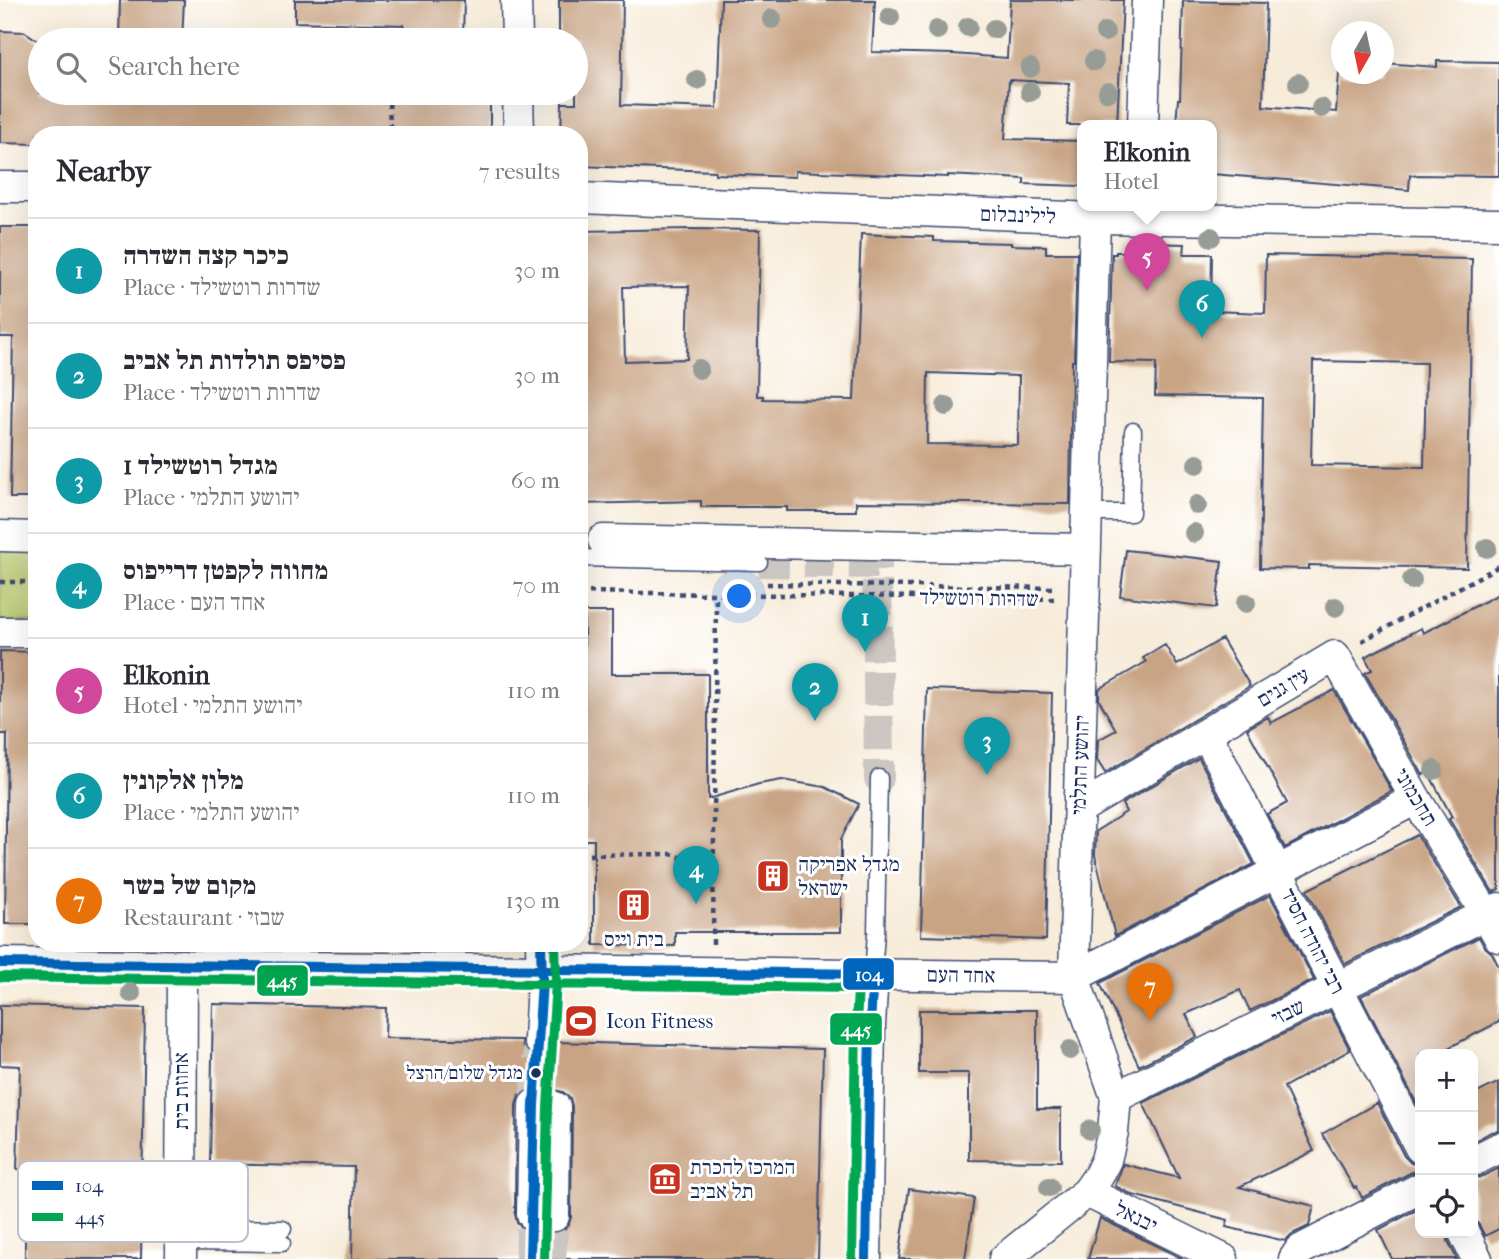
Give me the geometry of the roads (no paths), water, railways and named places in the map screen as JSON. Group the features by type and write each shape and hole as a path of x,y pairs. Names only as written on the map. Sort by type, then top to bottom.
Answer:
{"street":[{"path":"516,0 517,28"},
{"path":"1143,120 1147,0"},
{"path":"518,105 519,126"},
{"path":"0,187 28,187"},
{"name":"לילינבלום","path":"588,198 1095,218 1140,212 1499,224"},
{"name":"יהושע התלמי","path":"1004,1259 1087,1192 1106,1160 1113,1132 1115,1097 1074,977 1095,218"},
{"path":"0,536 28,537"},
{"path":"603,540 1086,549"},
{"path":"0,632 28,632"},
{"name":"עין גנים","path":"1079,809 1335,656"},
{"name":"תחכמוני","path":"1335,656 1416,799 1495,920"},
{"name":"רבי יהודה חסיד","path":"1206,733 1415,1138"},
{"name":"אחד העם","path":"0,963 182,965 541,956 713,973 1074,977 1416,799"},
{"name":"שבזי","path":"1115,1097 1338,987 1495,920"},
{"path":"541,956 552,997 547,1041"},
{"name":"אחוזת בית","path":"181,1161 182,965"},
{"path":"866,1259 873,974"},
{"path":"543,1215 545,1106"},
{"path":"1478,1158 1499,1147"},
{"path":"1294,1259 1300,1250 1415,1191"},
{"name":"יבנאל","path":"1087,1192 1223,1259"},
{"path":"1466,1238 1477,1259"}],"lane":[{"path":"1087,508 1131,513 1133,431"},
{"path":"588,558 759,562"},
{"path":"873,974 879,778"},
{"path":"248,1238 283,1236"}],"tunnel":[{"path":"759,562 877,564 879,778 877,564"},
{"path":"534,1105 539,1040"},
{"path":"530,1259 532,1214"},
{"path":"551,1259 554,1216"}],"place":[{"name":"Elkonin","path":"1147,291"},
{"name":"מלון אלקונין","path":"1202,338"},
{"name":"כיכר קצה השדרה","path":"865,652"},
{"name":"פסיפס תולדות תל אביב","path":"815,721"},
{"name":"מגדל רוטשילד 1","path":"987,775"},
{"name":"מגדל אפריקה ישראל","path":"773,876"},
{"name":"מחווה לקפטן דרייפוס","path":"696,904"},
{"name":"בית וייס","path":"634,905"},
{"name":"Icon Fitness","path":"581,1021"},
{"name":"מקום של בשר","path":"1150,1021"},
{"name":"מגדל שלום/הרצל","path":"536,1073"},
{"name":"המרכז להכרת תל אביב","path":"665,1179"}]}
